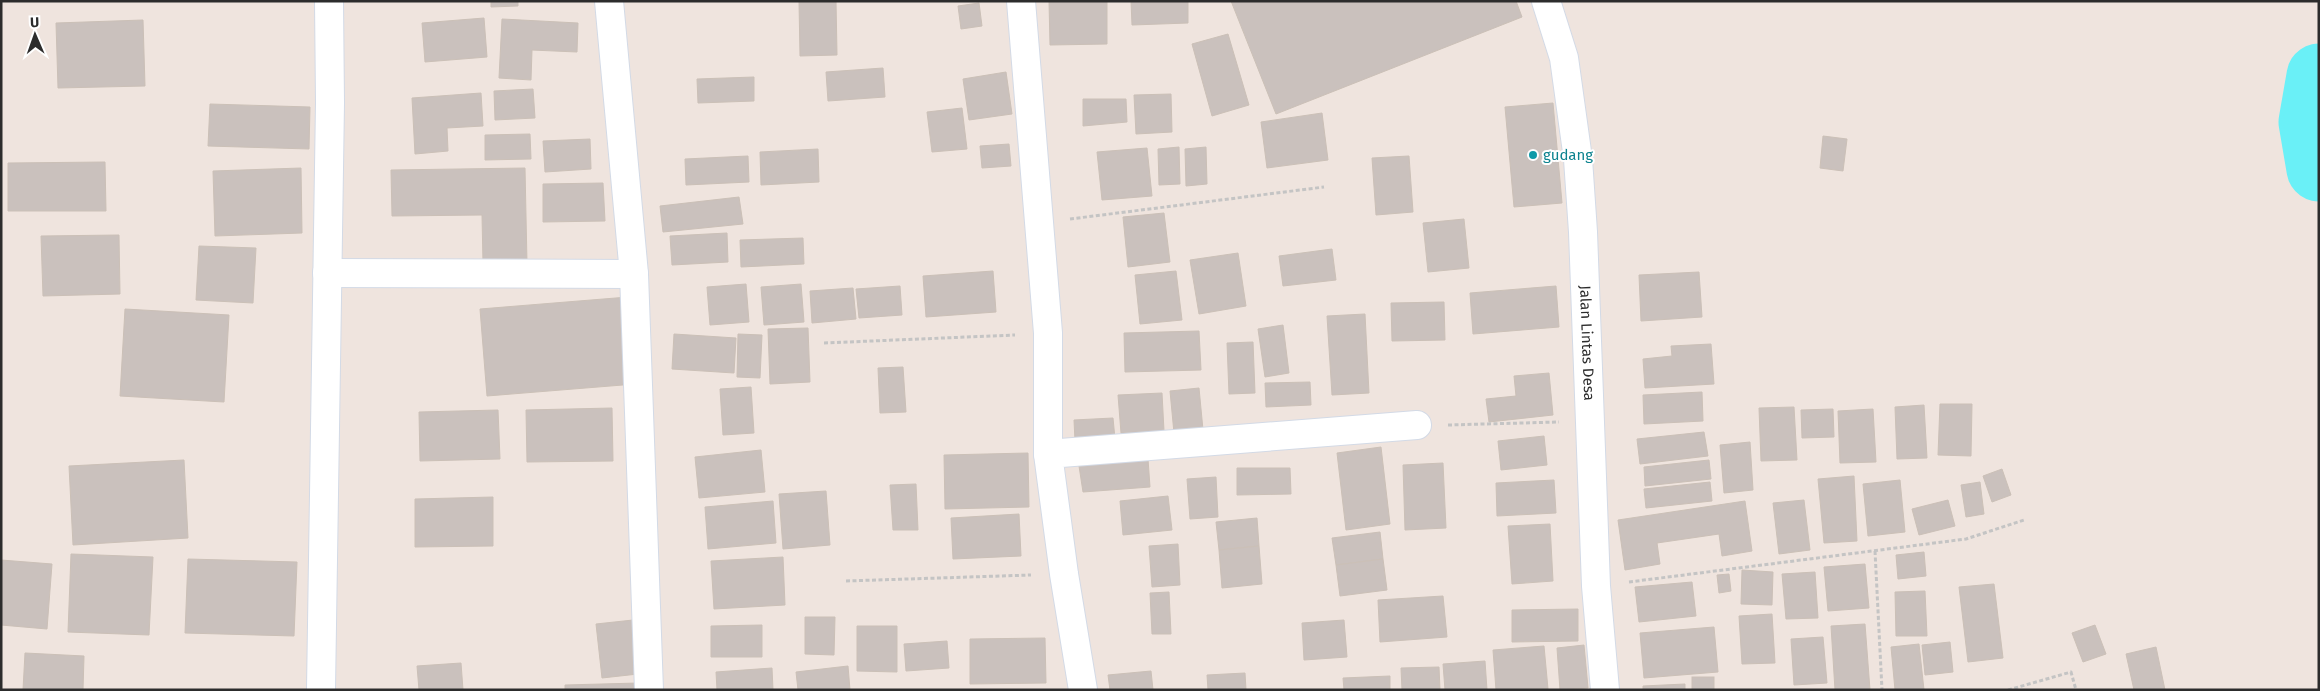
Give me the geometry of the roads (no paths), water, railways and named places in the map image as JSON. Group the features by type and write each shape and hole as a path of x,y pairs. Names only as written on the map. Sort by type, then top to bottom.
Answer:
{"street":[{"path":"321,690 330,103 329,1"},
{"path":"609,1 634,274 649,690"},
{"path":"1021,1 1048,333 1048,454 1064,574 1084,690"},
{"name":"Jalan Lintas Desa","path":"1546,1 1564,58 1578,159 1591,421 1596,586 1605,690"},
{"path":"327,273 634,274"},
{"path":"1048,454 1417,425"}],"waterway":[{"path":"2319,76 2311,122 2319,169"}],"place":[{"name":"gudang","path":"1533,155"}]}
